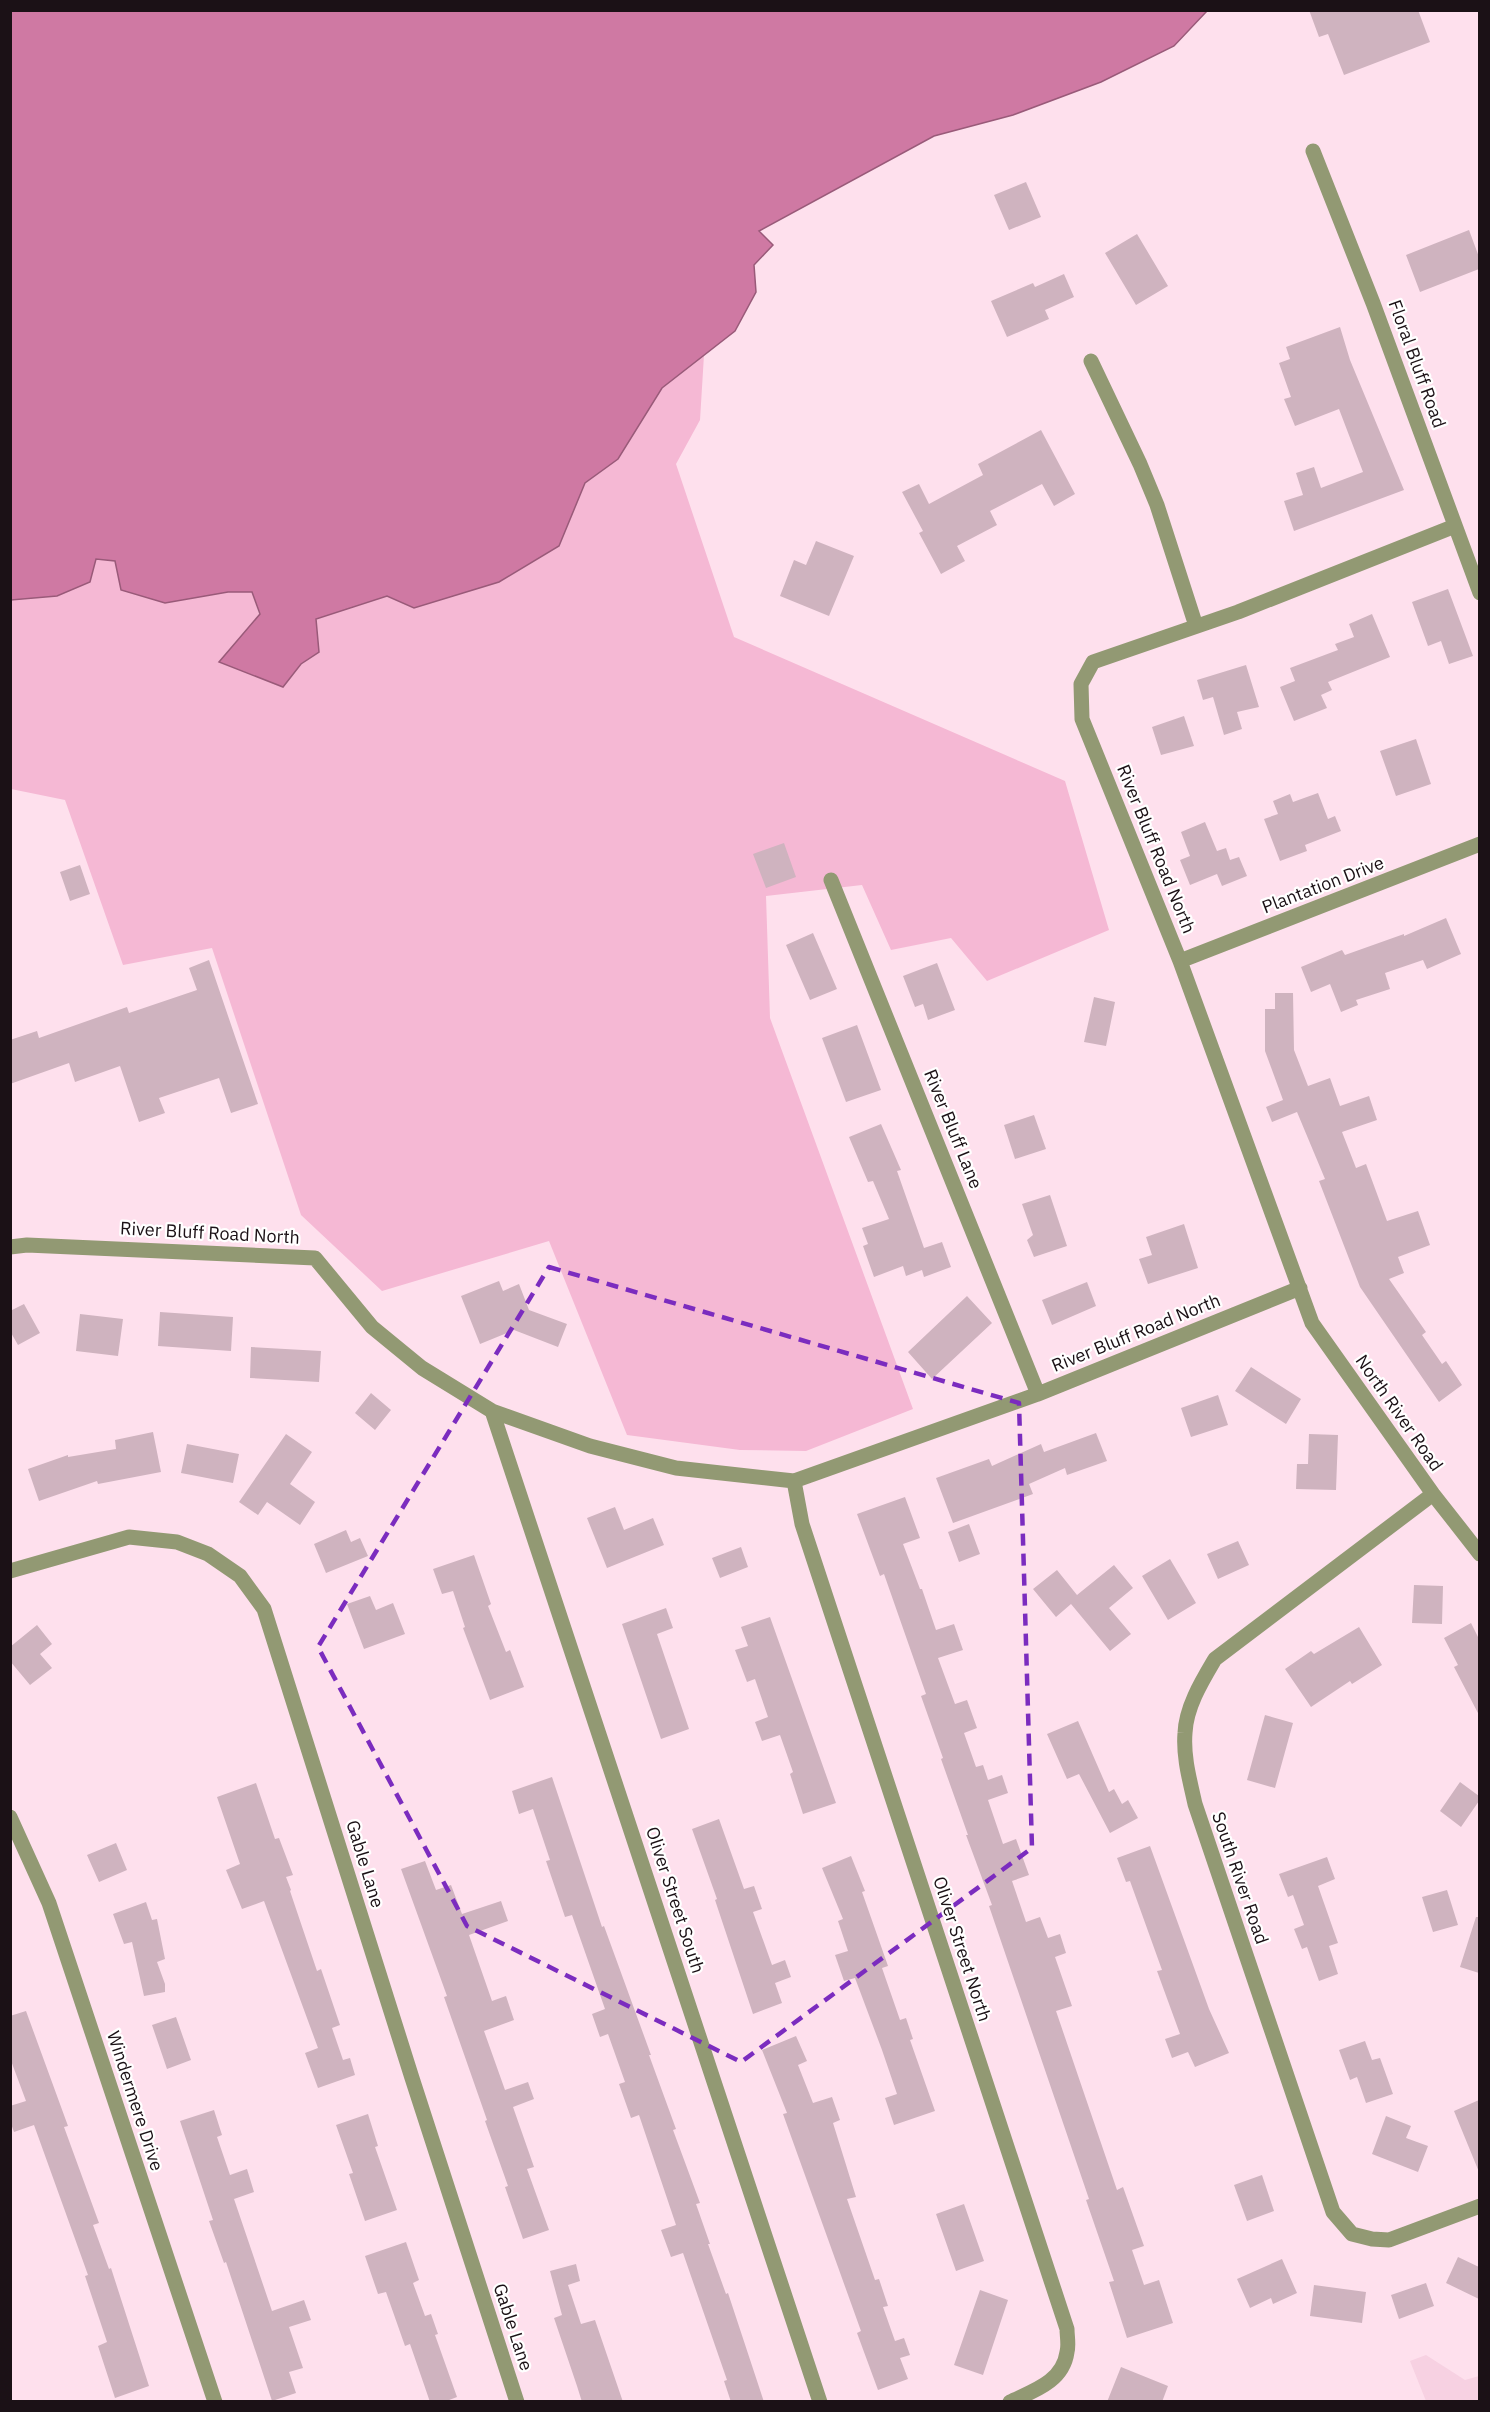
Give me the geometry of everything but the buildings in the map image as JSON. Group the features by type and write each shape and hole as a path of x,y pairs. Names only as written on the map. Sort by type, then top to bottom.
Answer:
{"street":[{"name":"Floral Bluff Road","path":"1313,151 1373,303 1479,593"},
{"path":"1091,361 1157,505 1196,626"},
{"name":"River Bluff Road North","path":"10,1247 27,1245 315,1258 372,1327 422,1368 492,1411 590,1446 676,1468 794,1481 1038,1394 1299,1288 1180,961 1082,719 1081,684 1093,662 1196,626 1455,526"},
{"name":"Plantation Drive","path":"1180,961 1479,844"},
{"name":"River Bluff Lane","path":"831,880 1038,1394"},
{"name":"North River Road","path":"1299,1288 1312,1323 1433,1494 1479,1554"},
{"name":"Oliver Street South","path":"492,1411 820,2402"},
{"name":"Oliver Street North","path":"794,1481 802,1524 1067,2329 1067,2353 1057,2376 1041,2388 1010,2402"},
{"name":"South River Road","path":"1433,1494 1215,1659 1197,1691 1184,1732 1187,1768 1195,1804 1333,2212 1352,2234 1389,2240 1479,2206"},
{"name":"Gable Lane","path":"10,1571 129,1537 177,1542 208,1554 240,1576 264,1609 408,2067 517,2402"},
{"name":"Windermere Drive","path":"10,1817 49,1903 215,2402"}],"highlighted area":[{"path":"549,1267 1019,1403 1032,1848 741,2062 467,1926 318,1647"}],"shaded area":[{"path":"11,10 1207,11 1174,46 1101,82 1013,115 934,136 759,231 773,245 754,265 756,292 735,331 662,388 618,459 585,483 559,546 499,582 414,608 387,596 316,619 319,652 301,664 283,687 219,662 260,614 252,592 228,592 165,603 121,590 115,561 96,559 90,582 57,596 11,600"},
{"path":"704,355 700,420 676,464 734,637 1065,781 1109,930 987,981 951,938 891,950 862,885 766,896 770,1018 913,1409 806,1451 740,1450 627,1435 549,1241 382,1291 301,1215 212,948 123,965 65,800 11,789 11,600 22,598 96,559 115,561 165,603 228,592 252,592 283,687 301,664 319,652 315,619 387,596 414,607 499,582 559,546 585,483 618,458 662,388"},
{"path":"1426,2355 1465,2380 1479,2376 1479,2401 1426,2401 1410,2361"}]}
